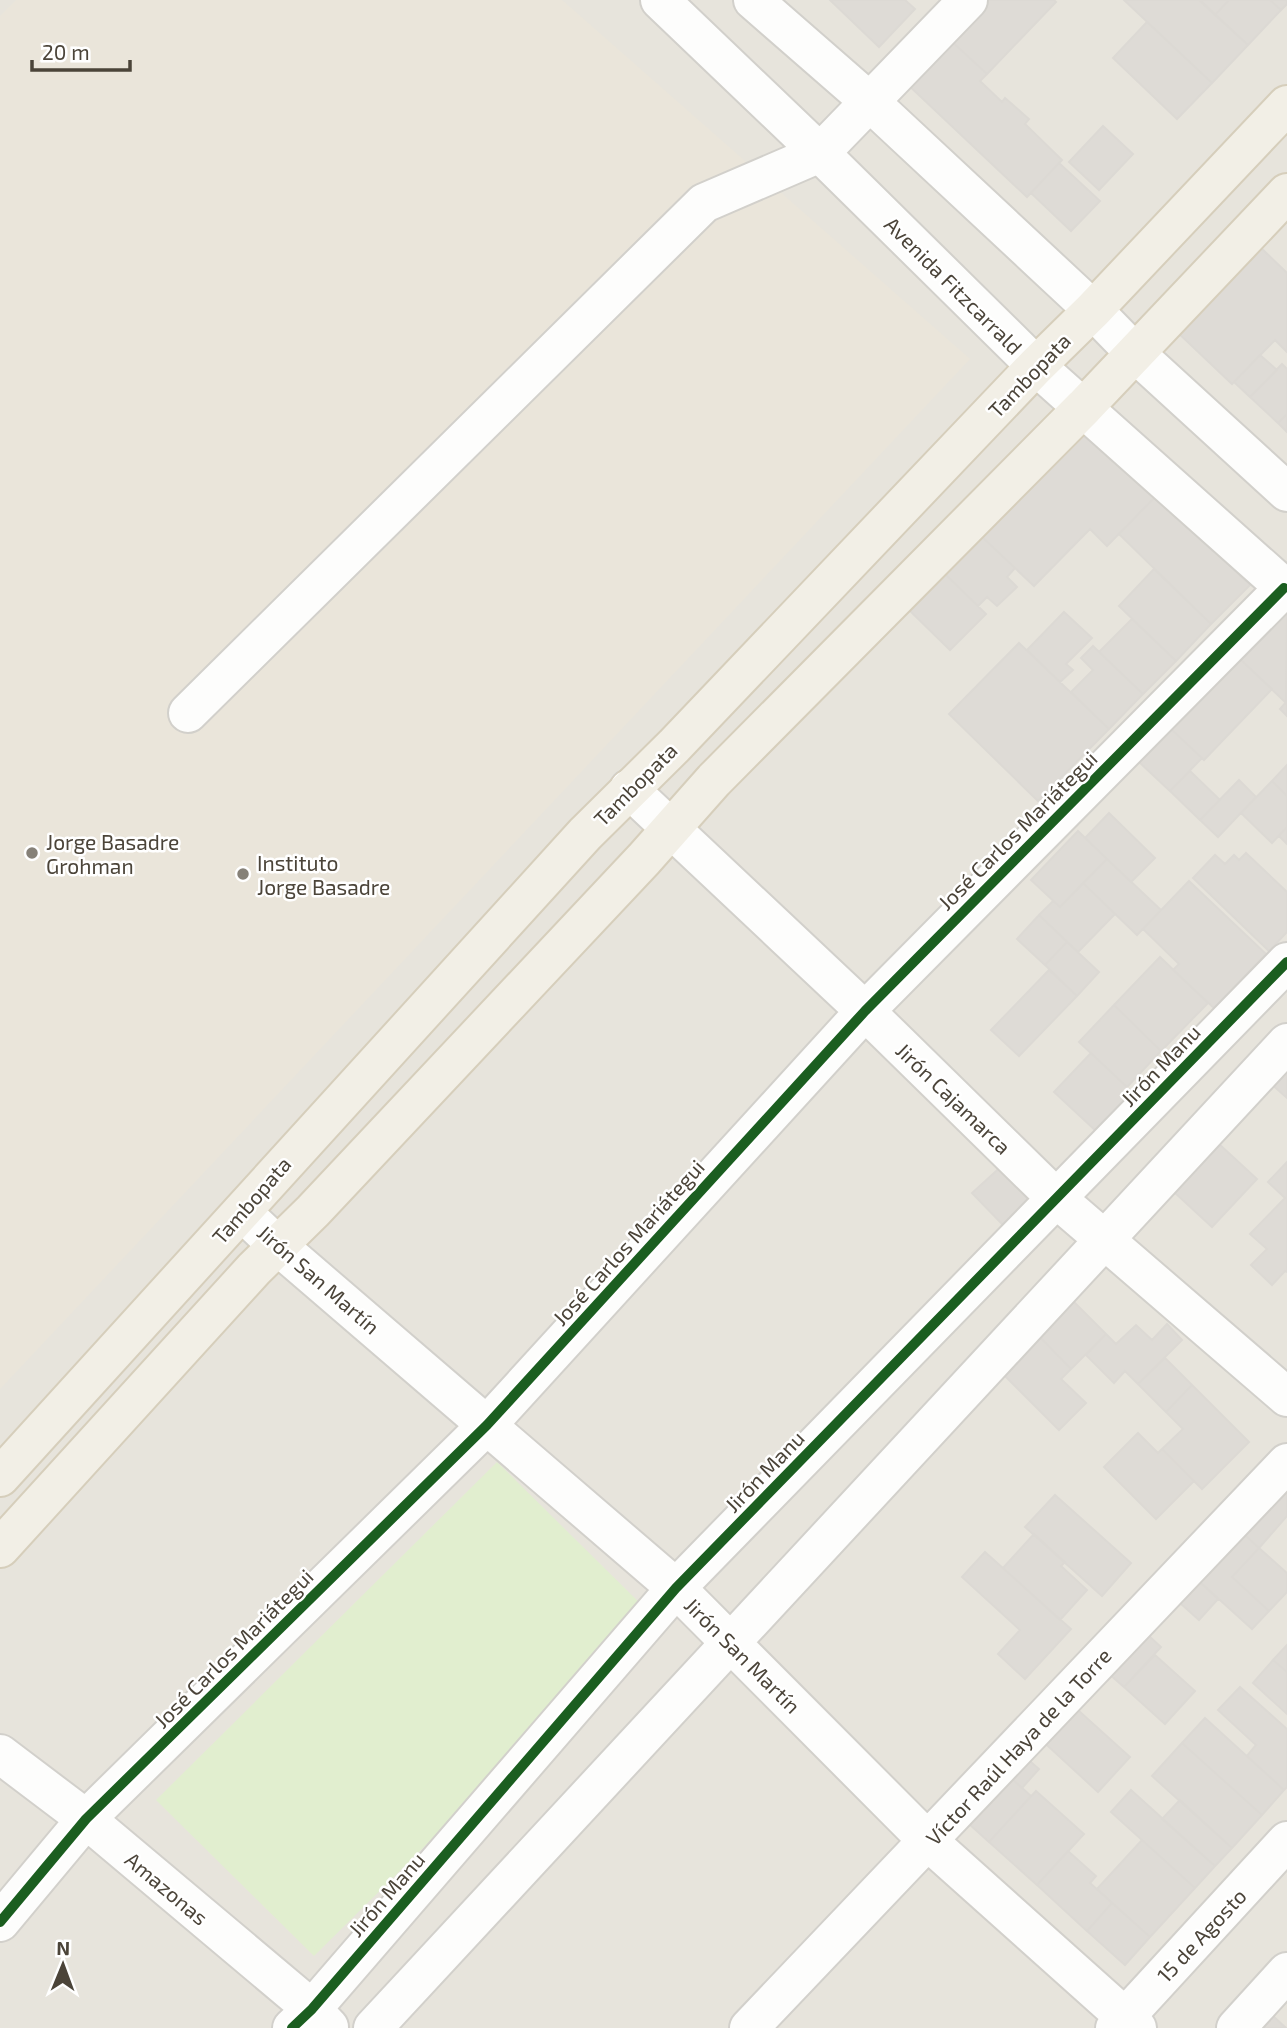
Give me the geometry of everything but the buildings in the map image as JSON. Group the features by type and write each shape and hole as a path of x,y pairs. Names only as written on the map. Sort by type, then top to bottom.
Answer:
{"main road":[{"name":"Tambopata","path":"0,1477 538,885 629,789 684,736 1287,105"},
{"path":"0,1548 254,1269 313,1211 714,780 1084,407 1287,193"}],"street":[{"name":"Avenida Fitzcarrald","path":"660,0 1037,366 1285,589"},
{"path":"753,0 870,103 1287,492"},
{"path":"188,713 704,203 820,153 968,0"},
{"name":"José Carlos Mariátegui","path":"0,1922 86,1819 487,1425 865,1011 1285,589"},
{"name":"Jirón Cajamarca","path":"629,789 865,1011 1056,1198 1287,1397"},
{"name":"Jirón Manu","path":"311,2022 676,1588 1287,962"},
{"path":"373,2028 1287,1043"},
{"name":"Jirón San Martín","path":"242,1212 676,1588 928,1841 1125,2024"},
{"name":"Víctor Raúl Haya de la Torre","path":"748,2028 1287,1463"},
{"name":"Amazonas","path":"0,1754 86,1819 311,2022"},
{"name":"15 de Agosto","path":"1125,2024 1287,1841"},
{"path":"1236,2028 1287,1972"}],"shaded area":[{"path":"0,0 1287,0 1287,2028 0,2028"},
{"name":"Instituto Jorge Basadre","path":"16,0 562,0 970,359 0,1389 0,16"}],"green space":[{"path":"497,1462 655,1618 314,1956 156,1800"}],"cycle path":[{"path":"0,1922 86,1819 487,1425 865,1011 1284,588"},
{"path":"292,2028 312,2009 676,1588 1287,962"}],"place":[{"name":"Jorge Basadre Grohman","path":"32,853"},
{"name":"Instituto Jorge Basadre","path":"243,874"}]}
